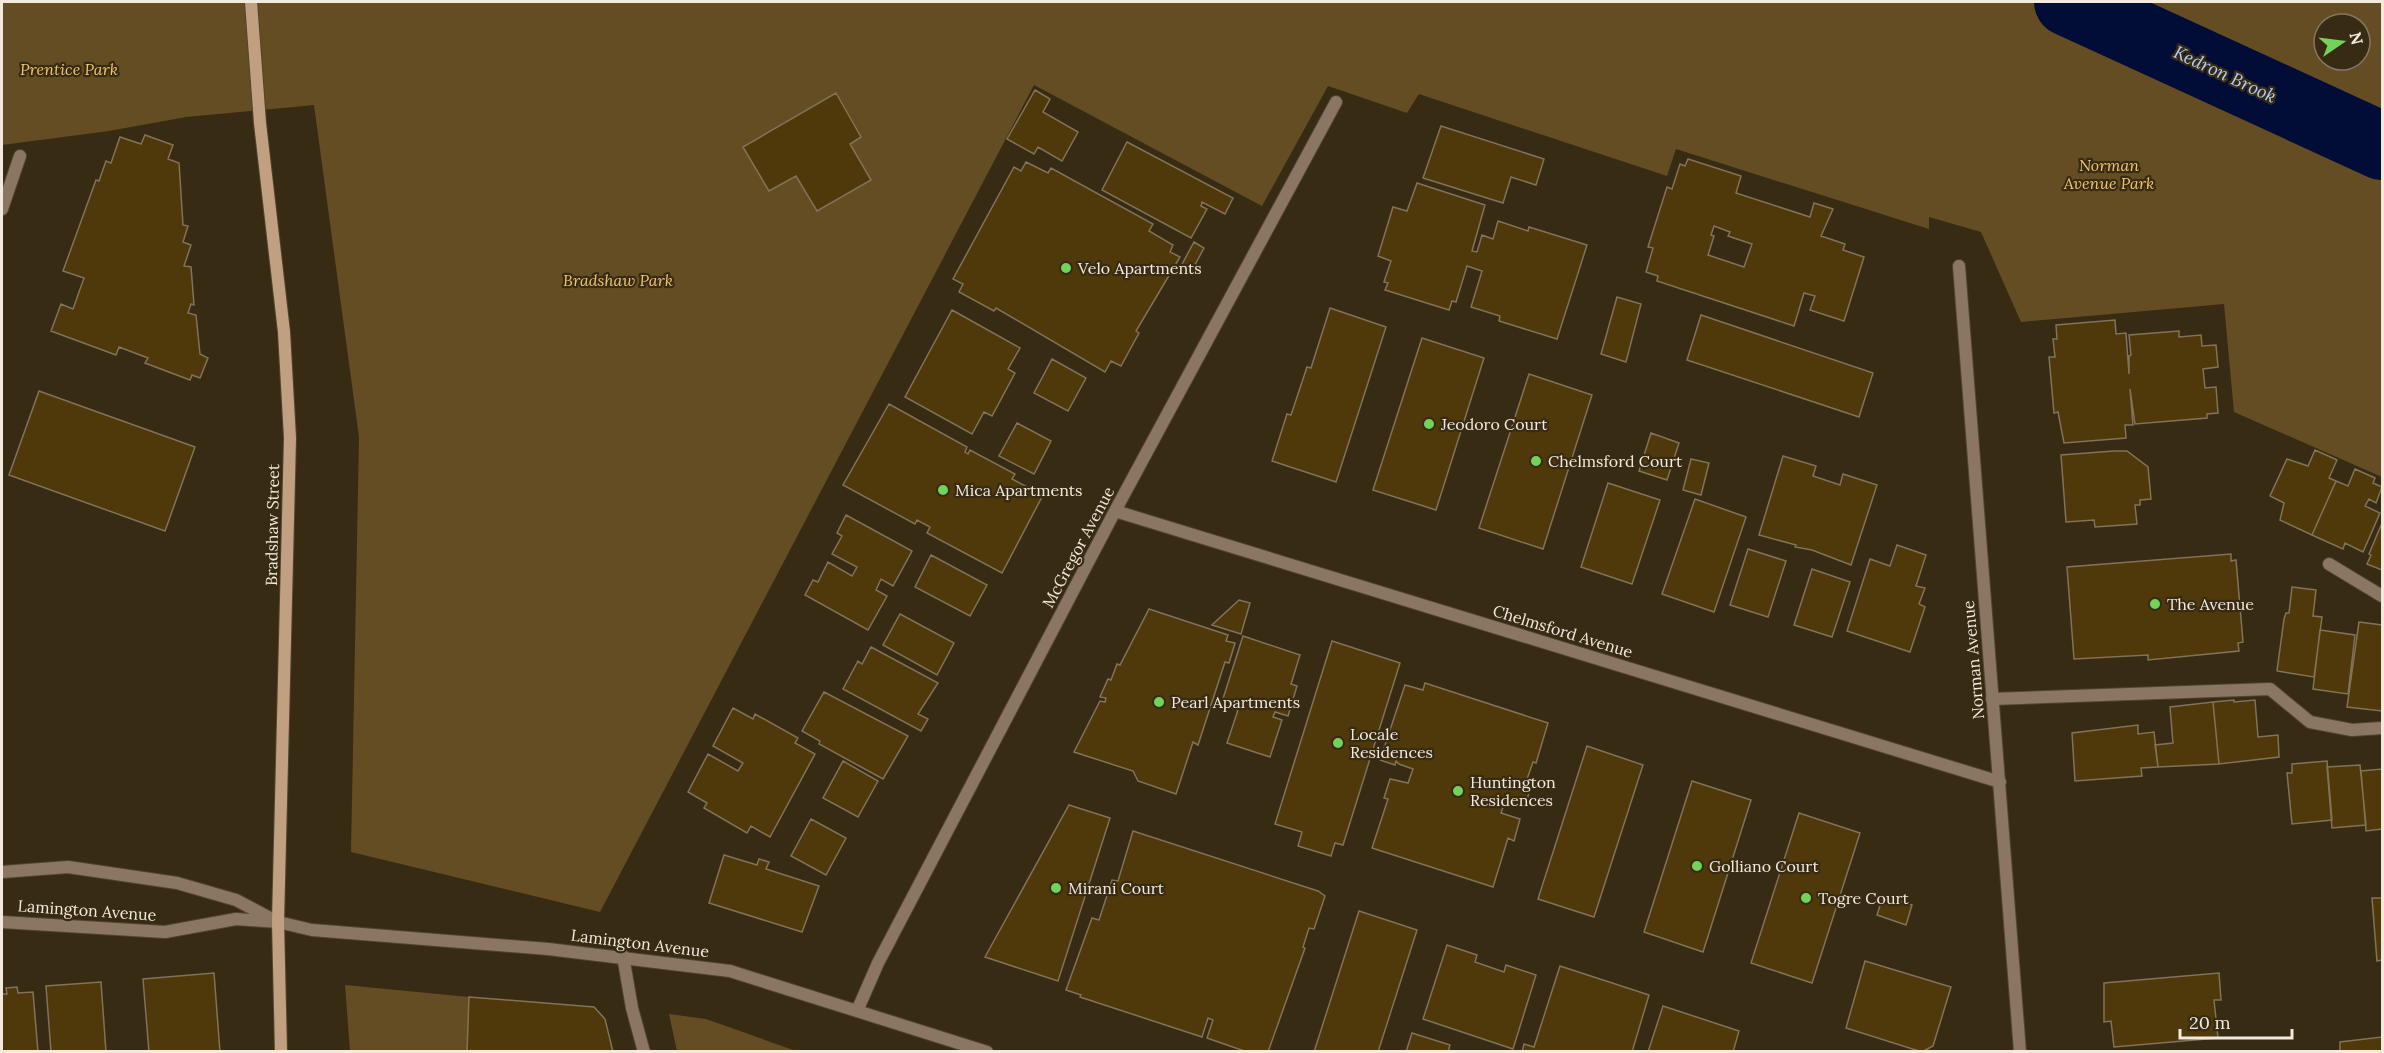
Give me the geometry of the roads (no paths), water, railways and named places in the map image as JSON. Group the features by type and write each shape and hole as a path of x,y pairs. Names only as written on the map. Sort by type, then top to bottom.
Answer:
{"street":[{"name":"Bradshaw Street","path":"251,2 260,123 284,332 290,438 278,922 281,1052"},
{"name":"McGregor Avenue","path":"857,1011 878,963 1115,511 1336,102"},
{"path":"2,209 20,156"},
{"name":"Norman Avenue","path":"1959,266 2020,1052"},
{"name":"Chelmsford Avenue","path":"1115,511 2000,782"},
{"path":"2329,564 2382,596"},
{"path":"1992,699 2270,689 2310,722 2352,730 2382,728"},
{"name":"Lamington Avenue","path":"2,872 68,867 177,883 236,900 278,922"},
{"name":"Lamington Avenue","path":"2,922 165,932 236,919 278,922 329,931 623,956 750,975 987,1052"},
{"path":"623,956 632,1008 644,1052"}],"waterway":[{"name":"Kedron Brook","path":"2068,2 2382,146"}],"place":[{"name":"Velo Apartments","path":"1066,268"},
{"name":"Jeodoro Court","path":"1429,424"},
{"name":"Chelmsford Court","path":"1536,461"},
{"name":"Mica Apartments","path":"943,490"},
{"name":"The Avenue","path":"2155,604"},
{"name":"Pearl Apartments","path":"1159,702"},
{"name":"Locale Residences","path":"1338,743"},
{"name":"Huntington Residences","path":"1458,791"},
{"name":"Golliano Court","path":"1697,866"},
{"name":"Mirani Court","path":"1056,888"},
{"name":"Togre Court","path":"1806,898"}],"park label":[{"name":"Prentice Park","path":"69,69"},
{"name":"Norman Avenue Park","path":"2109,174"},
{"name":"Bradshaw Park","path":"618,280"}]}
